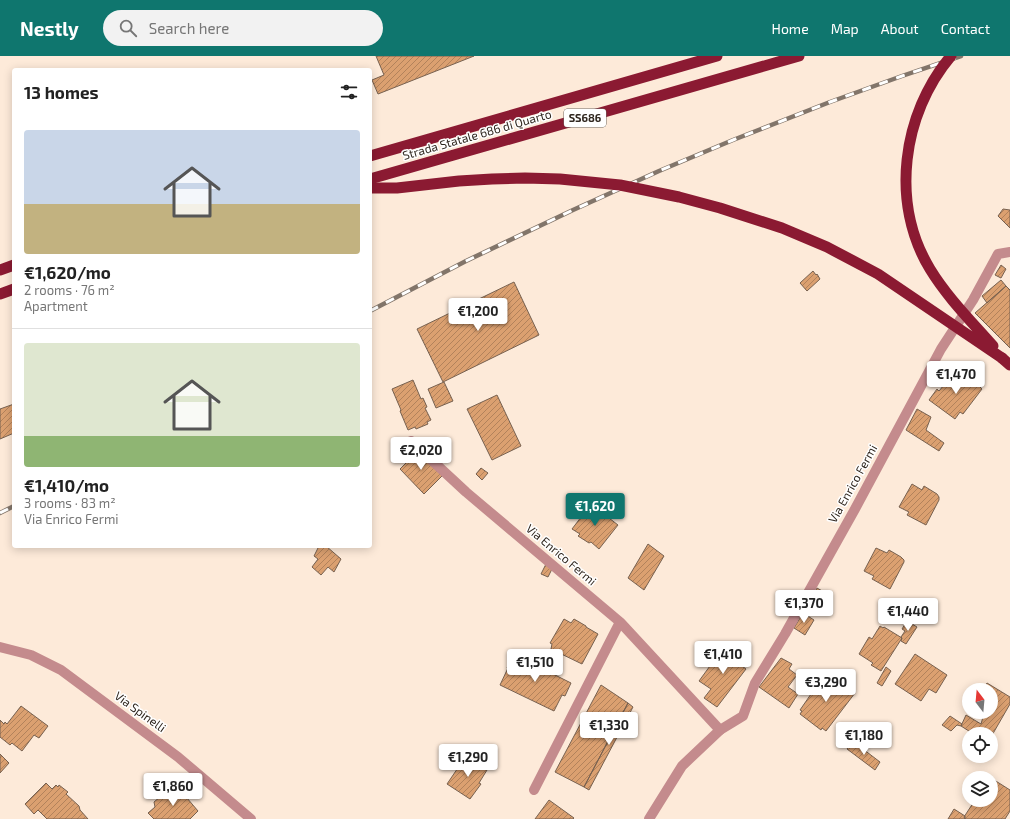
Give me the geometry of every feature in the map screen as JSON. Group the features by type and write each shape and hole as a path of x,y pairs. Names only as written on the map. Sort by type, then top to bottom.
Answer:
{"highway":[{"name":"Strada Statale 686 di Quarto","path":"372,155 717,56"},
{"name":"Strada Statale 686 di Quarto","path":"372,179 799,56"},
{"path":"950,56 926,93 910,138 906,172 908,207 919,247 930,268 949,294 1006,361"},
{"path":"372,188 397,188 492,178 560,179 620,185 679,197 720,208 788,231 827,248 878,274 1006,361"},
{"path":"0,270 12,266"},
{"path":"0,294 12,290"}],"street":[{"name":"Via Enrico Fermi","path":"649,819 682,766 720,730 743,716 755,683 786,634 941,349 974,300 998,254 1010,252"},
{"name":"Via Enrico Fermi","path":"411,441 466,492 620,622 720,730"},
{"path":"534,790 620,622"},
{"name":"Via Spinelli","path":"0,647 31,655 61,670 178,756 251,819"}],"building":[{"path":"376,56 474,56 378,94 372,80 384,75"},
{"path":"1003,209 1010,210 1010,228 998,216"},
{"path":"1001,265 1006,269 1001,278 995,275"},
{"path":"813,271 820,279 807,291 800,283"},
{"path":"1001,280 1006,286 987,303 982,296"},
{"path":"514,282 539,335 443,382 417,329"},
{"path":"1006,286 1010,290 1010,348 975,313"},
{"path":"955,368 961,373 961,376 973,386 977,384 982,389 963,414 960,412 955,419 929,400 937,389 939,391 949,379 947,376"},
{"path":"413,380 421,399 423,398 427,407 425,408 431,420 427,422 428,424 416,429 415,427 408,430 392,389"},
{"path":"444,382 453,401 436,408 428,389"},
{"path":"497,395 521,446 492,460 467,409"},
{"path":"12,405 12,434 0,439 0,409"},
{"path":"917,409 931,417 926,430 944,443 939,451 906,430"},
{"path":"416,447 443,475 424,494 400,469 408,461 405,458"},
{"path":"481,468 488,473 482,480 476,474"},
{"path":"912,484 922,490 924,486 937,494 939,497 939,500 926,525 907,515 909,512 899,507"},
{"path":"591,504 618,525 599,549 591,542 589,543 578,536 580,534 572,529"},
{"path":"648,544 664,556 644,590 628,578"},
{"path":"318,548 328,548 341,559 334,572 328,567 321,575 312,567 318,559 314,556"},
{"path":"876,548 887,553 889,550 904,560 890,589 872,579 874,576 864,571"},
{"path":"546,564 552,569 548,577 541,574"},
{"path":"817,588 824,592 816,606 809,602"},
{"path":"803,613 814,620 805,635 794,628"},
{"path":"564,619 571,623 574,619 598,634 582,664 551,649 552,644 550,643"},
{"path":"907,621 917,627 906,644 901,641 901,637 905,631 902,629"},
{"path":"880,626 902,638 881,671 871,665 873,663 859,654 869,637 872,639"},
{"path":"726,644 743,657 738,663 746,669 717,707 704,698 711,689 699,681"},
{"path":"513,654 571,683 565,696 562,695 554,711 500,685"},
{"path":"915,654 947,675 936,693 929,689 921,701 895,684"},
{"path":"781,658 792,664 789,669 797,675 788,687 798,694 789,708 759,687"},
{"path":"886,667 891,671 882,686 877,683"},
{"path":"830,674 855,693 826,731 822,728 821,730 800,714 802,711 800,710 820,681 823,684"},
{"path":"601,685 628,703 584,787 555,772"},
{"path":"998,690 1010,697 1010,704 997,727 961,726 964,719 973,719 981,724 982,719 998,719"},
{"path":"628,703 633,707 589,790 584,787"},
{"path":"21,706 48,726 39,738 34,735 22,751 12,743 10,745 0,737 0,720 4,724 5,722 7,724"},
{"path":"950,716 962,724 961,726 957,725 951,731 942,725"},
{"path":"851,744 857,748 859,746 880,762 875,770 847,749"},
{"path":"0,754 9,763 0,773"},
{"path":"466,756 487,770 479,783 481,784 470,799 447,784"},
{"path":"998,782 1010,790 1010,811 1005,819 965,819 964,817 970,807 998,807"},
{"path":"46,783 52,789 56,785 58,787 59,785 68,792 66,794 79,806 80,810 88,819 47,819 38,810 34,814 25,804"},
{"path":"174,788 176,791 181,791 198,811 190,819 154,819 148,813 155,807 154,802 160,797 164,797"},
{"path":"549,800 574,818 535,819"},
{"path":"954,809 965,816 965,819 948,819"}],"railway":[{"path":"372,310 466,261 659,171 830,102 961,56"},
{"path":"0,513 12,507"}]}
